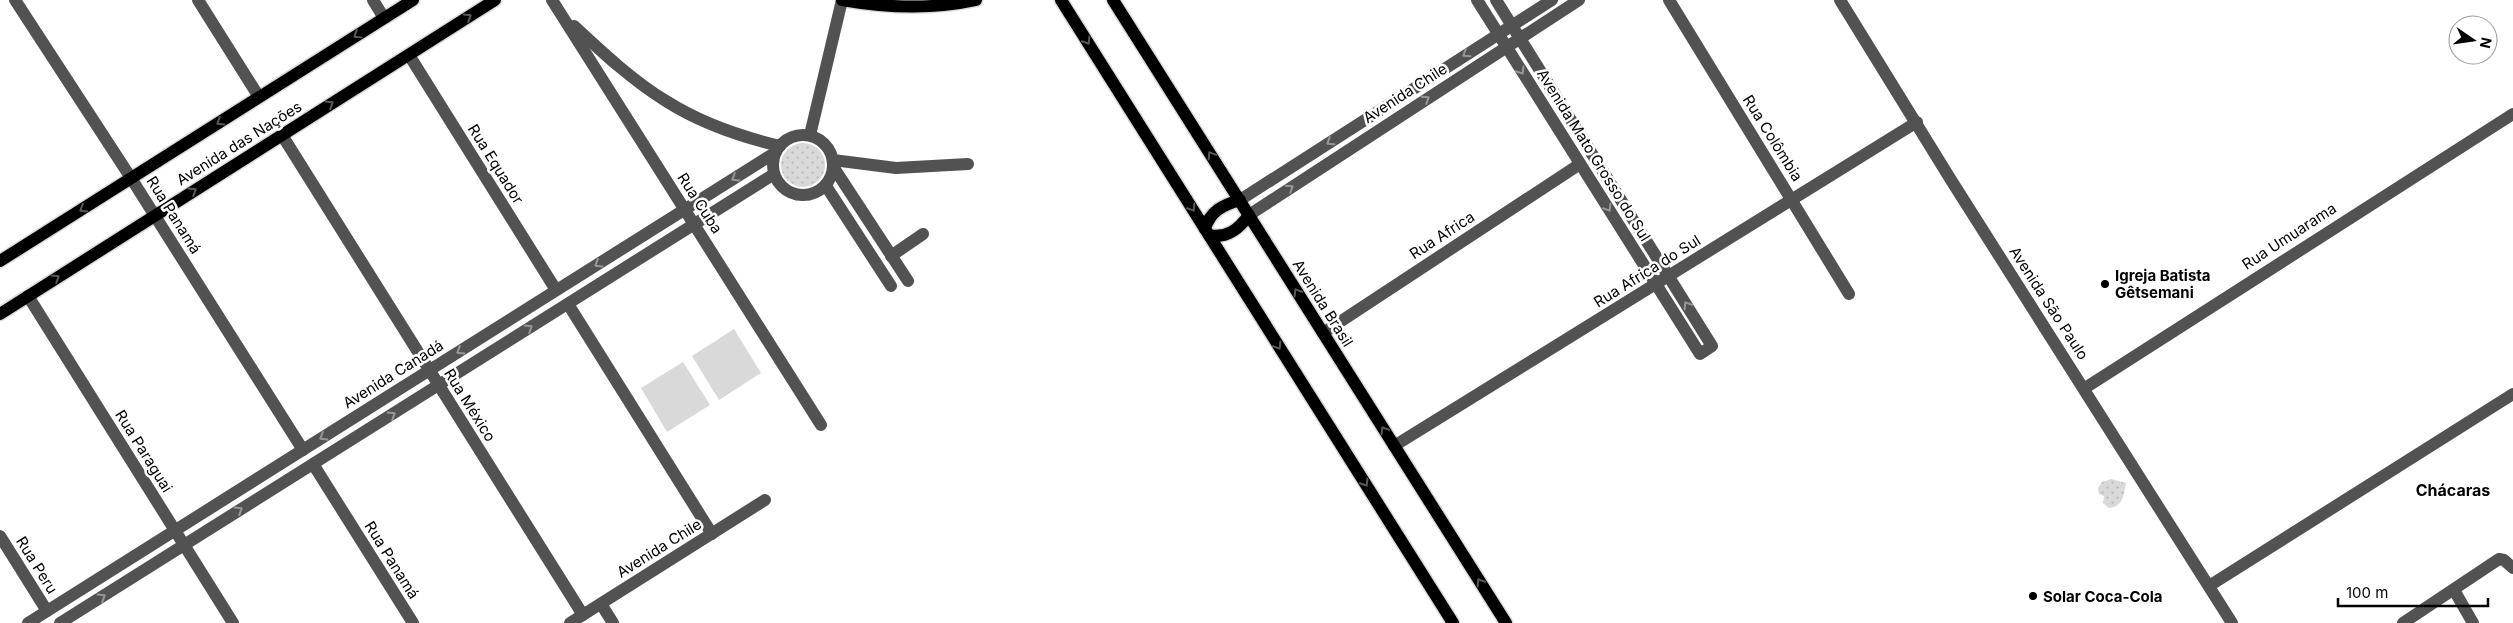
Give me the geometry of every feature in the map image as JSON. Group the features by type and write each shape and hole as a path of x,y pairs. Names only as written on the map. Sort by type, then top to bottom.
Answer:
{"main road":[{"name":"Avenida das Nações","path":"1,258 413,0"},
{"name":"Avenida das Nações","path":"0,314 495,0"},
{"path":"842,0 874,6 919,8 976,0"},
{"path":"1061,0 1453,623"},
{"name":"Avenida Brasil","path":"1113,0 1506,623"},
{"path":"1207,232 1212,213 1226,204 1240,200"},
{"path":"1207,232 1217,237 1226,235 1242,224 1249,215"}],"street":[{"name":"Rua Panamá","path":"15,0 155,215 303,450"},
{"path":"198,0 259,97"},
{"path":"373,0 384,18"},
{"name":"Rua Cuba","path":"552,0 821,425"},
{"path":"810,135 842,0"},
{"name":"Avenida Mato Grosso do Sul","path":"1477,0 1700,354 1712,346 1496,0"},
{"name":"Avenida Chile","path":"1240,200 1552,0"},
{"name":"Avenida Chile","path":"1249,215 1579,0"},
{"name":"Rua Colômbia","path":"1669,0 1849,294"},
{"name":"Avenida São Paulo","path":"1840,0 1917,122 1951,180 2085,388 2232,623"},
{"path":"559,12 596,47 666,101 707,121 778,149"},
{"name":"Rua Equador","path":"409,55 556,290"},
{"name":"Rua Umuarama","path":"2085,388 2513,114"},
{"name":"Rua Africa do Sul","path":"1394,446 1657,285 1917,122"},
{"name":"Rua México","path":"282,135 583,615"},
{"path":"834,164 826,186 810,195 792,194 784,189 774,174 773,164 778,149 791,137 810,135 826,144 834,164 908,281"},
{"name":"Avenida Canadá","path":"28,623 778,149"},
{"path":"834,164 896,168 968,164"},
{"name":"Rua Africa","path":"1323,333 1580,164"},
{"path":"60,623 774,174"},
{"path":"826,186 891,286"},
{"path":"891,256 923,234"},
{"name":"Rua Paraguai","path":"28,296 233,623"},
{"path":"568,304 712,534"},
{"path":"2209,586 2513,394"},
{"name":"Rua Panamá","path":"312,464 413,623"},
{"name":"Avenida Chile","path":"570,623 765,500"},
{"name":"Rua Peru","path":"0,536 47,611"},
{"path":"2403,623 2498,559 2504,560 2513,568"},
{"path":"2454,590 2473,623"},
{"path":"601,604 613,623"}],"shaded area":[{"path":"799,143 807,143 819,149 825,165 819,181 807,187 799,187 787,181 781,169 781,161 787,149"},
{"path":"734,329 761,373 719,400 692,356"},
{"path":"683,362 710,405 667,432 641,388"},
{"path":"2111,479 2126,483 2120,503 2109,508 2103,503 2104,496 2099,494 2098,488 2102,482"}],"place":[{"name":"Igreja Batista Gêtsemani","path":"2105,284"},
{"name":"Solar Coca-Cola","path":"2033,596"}],"district":[{"name":"Chácaras","path":"2453,490"}]}
